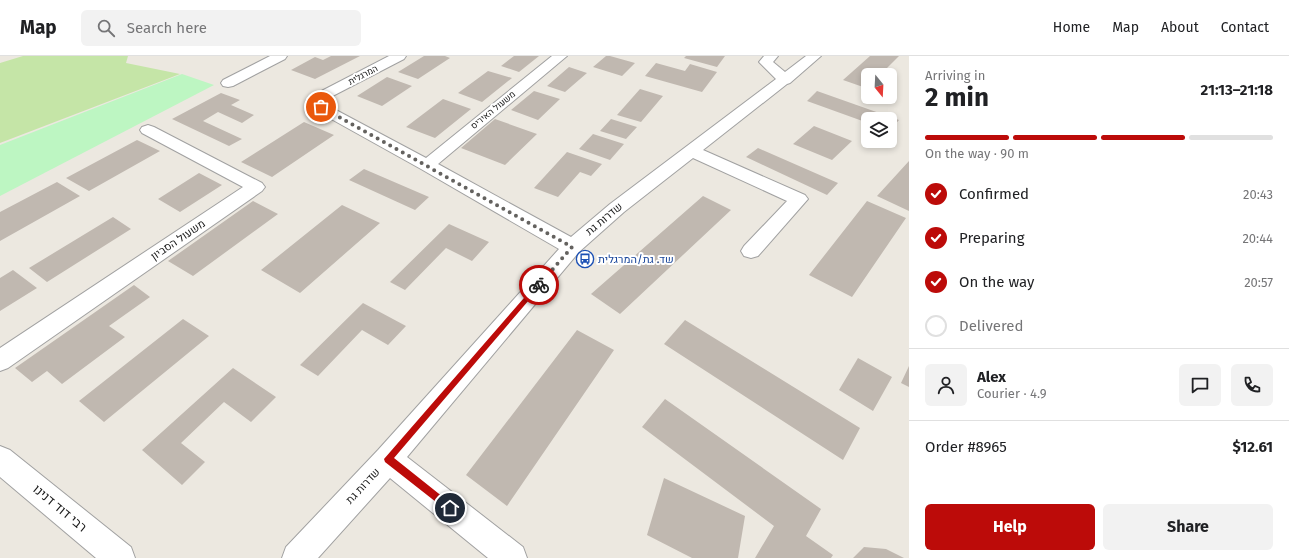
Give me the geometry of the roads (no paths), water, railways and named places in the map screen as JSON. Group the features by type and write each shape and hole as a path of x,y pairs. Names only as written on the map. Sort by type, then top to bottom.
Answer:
{"street":[{"path":"228,83 280,56"},
{"name":"המרגלית","path":"399,56 313,101 329,112 427,165 572,247"},
{"name":"משעול האיריס","path":"427,165 560,56"},
{"path":"771,56 766,62 785,80"},
{"name":"שדרות גת","path":"297,558 388,459 572,247 617,208 785,80 814,56"},
{"name":"משעול הסביון","path":"0,361 256,187 148,130"},
{"path":"692,151 799,198 750,252"},
{"name":"רבי דוד דנינו","path":"0,459 120,558"},
{"path":"388,459 512,558"}],"place":[{"name":"שד. גת/המרגלית","path":"585,259"}]}
